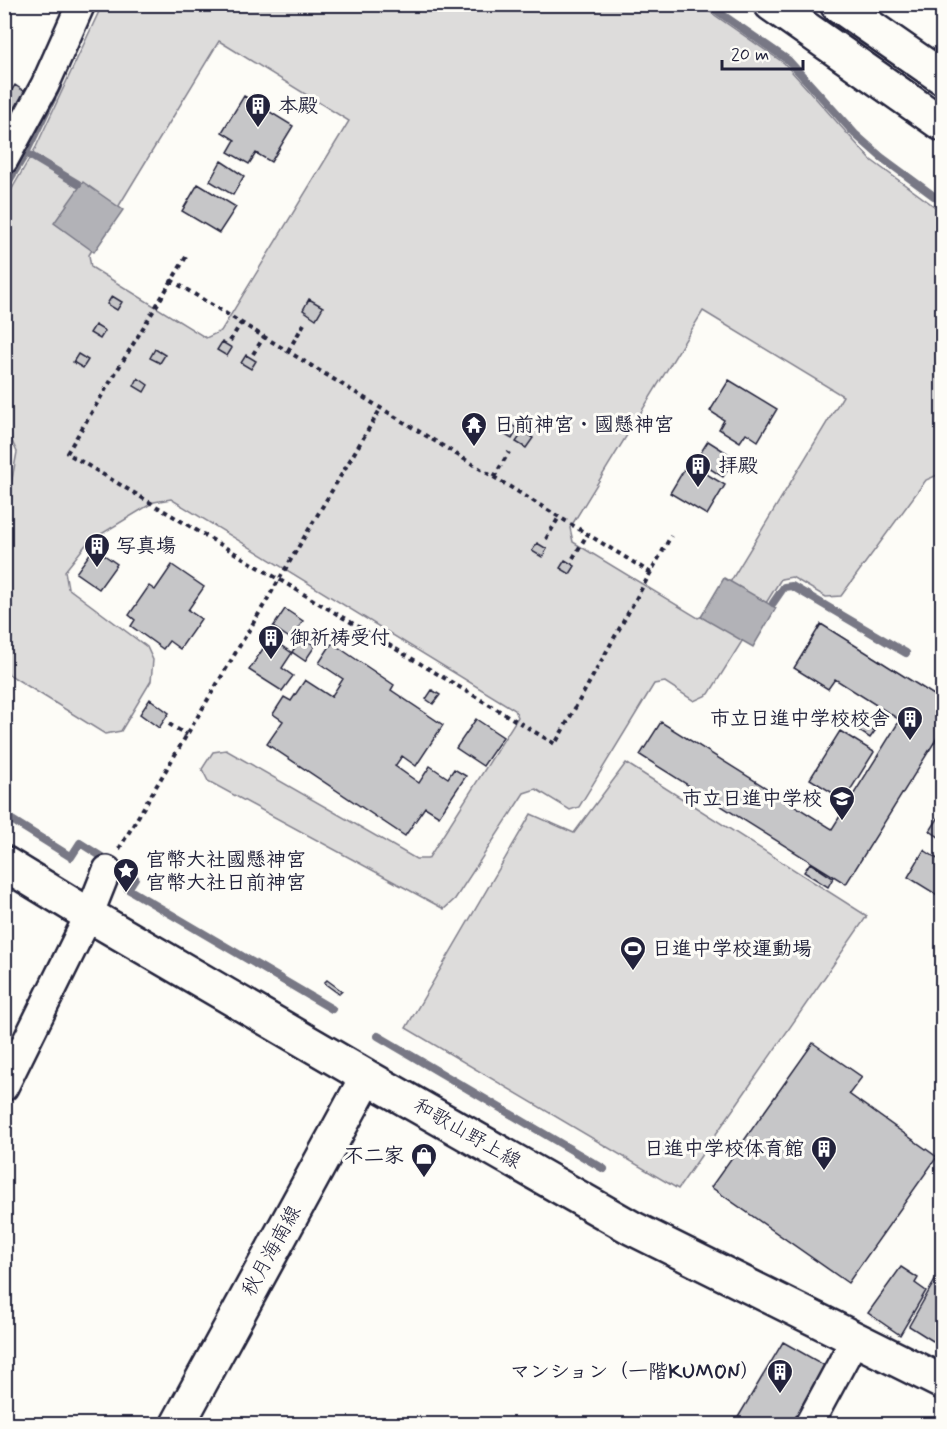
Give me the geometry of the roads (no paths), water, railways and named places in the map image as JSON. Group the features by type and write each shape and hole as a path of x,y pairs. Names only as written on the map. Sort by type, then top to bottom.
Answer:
{"main road":[{"path":"771,4 942,124"},
{"path":"837,4 942,77"},
{"name":"和歌山野上線","path":"4,863 367,1077 632,1228 942,1382"},
{"name":"秋月海南線","path":"178,1425 367,1077"}],"street":[{"path":"4,160 45,85 81,4"},
{"path":"4,1087 89,915 111,862"},
{"path":"809,1425 855,1339"}],"waterway":[{"path":"707,4 788,60 855,134 881,157 942,202"},
{"path":"26,153 58,87"},
{"path":"4,189 26,153 78,184"},
{"path":"773,603 784,587 792,586 906,653"},
{"path":"4,815 71,857 80,843 135,878 128,889 332,1009"},
{"path":"378,1036 604,1169"}],"place":[{"name":"本殿","path":"258,129"},
{"name":"日前神宮・國懸神宮","path":"474,448"},
{"name":"拝殿","path":"698,489"},
{"name":"写真塲","path":"97,569"},
{"name":"御祈祷受付","path":"271,661"},
{"name":"市立日進中学校校舎","path":"910,742"},
{"name":"市立日進中学校","path":"842,822"},
{"name":"官幣大社國懸神宮 官幣大社日前神宮","path":"126,894"},
{"name":"日進中学校運動場","path":"633,972"},
{"name":"日進中学校体育館","path":"824,1172"},
{"name":"不二家","path":"424,1179"},
{"name":"マンション（一階KUMON）","path":"780,1395"}]}
